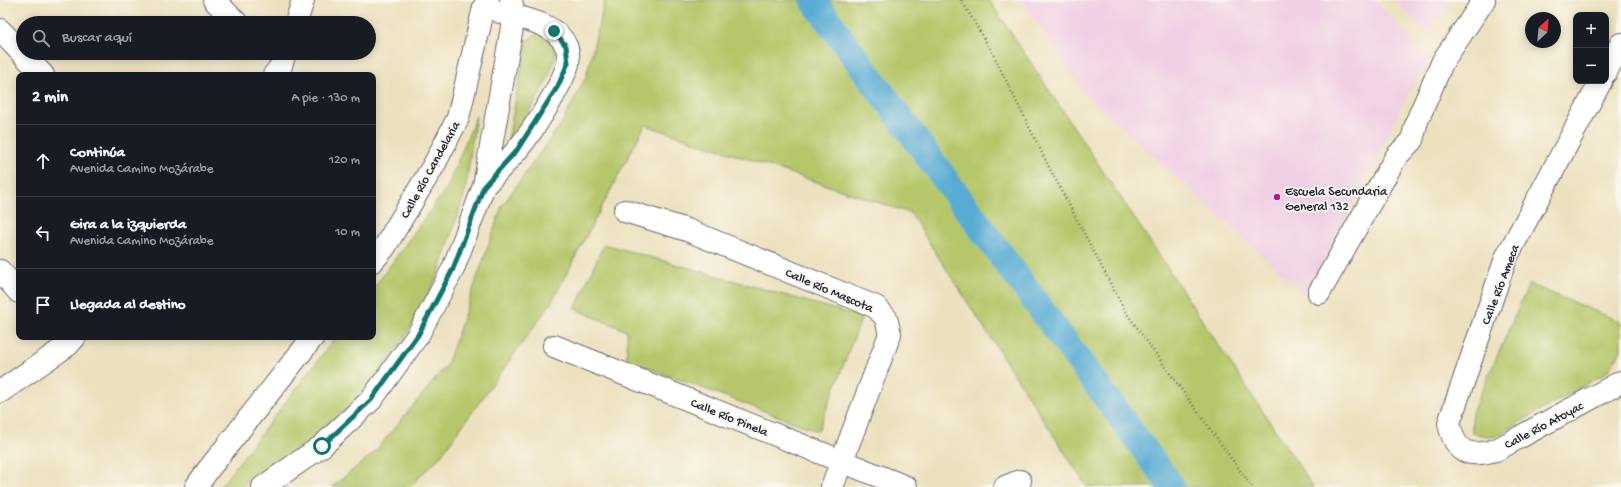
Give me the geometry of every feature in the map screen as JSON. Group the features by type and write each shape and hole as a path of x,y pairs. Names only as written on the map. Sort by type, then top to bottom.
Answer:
{"street":[{"path":"214,0 230,16"},
{"path":"298,16 303,0"},
{"path":"1319,293 1396,157 1412,140 1417,121 1443,61 1484,0"},
{"path":"484,186 517,150 558,86 568,63 566,46 554,31 512,8 486,4"},
{"name":"Calle Río Candelaria","path":"376,257 384,248 435,163 458,118 486,4"},
{"path":"264,487 322,446 371,400 418,335 453,269 484,186 512,8"},
{"path":"0,30 16,47"},
{"name":"Calle Río Ameca","path":"1609,73 1621,44"},
{"path":"29,60 40,72"},
{"name":"Calle Río Ameca","path":"1463,451 1452,437 1449,423 1506,258 1603,84"},
{"name":"Calle Río Mascota","path":"625,211 687,230 876,307 886,318 890,334 832,487"},
{"path":"0,271 16,289"},
{"path":"0,392 68,340"},
{"path":"185,487 202,478 311,340"},
{"name":"Calle Río Pinela","path":"554,346 906,487"},
{"name":"Calle Río Atoyac","path":"1463,451 1480,454 1496,450 1621,382"}],"path":[{"path":"961,0 992,52 1048,165 1125,311 1252,487"}],"shaded area":[{"name":"Escuela Secundaria General 132","path":"1021,0 1375,0 1430,61 1408,94 1307,296 1088,97"},
{"path":"1393,0 1451,0 1428,34"}],"green space":[{"path":"605,0 989,0 1313,487 1087,487 910,213 645,125 551,303 439,458 409,487 332,487 373,454 447,365 502,206 563,121 586,77"},
{"path":"538,33 551,39 557,49 554,62 538,97 508,140 527,40"},
{"path":"476,116 465,192 440,270 425,302 404,339 380,373 349,407 310,441 254,476 243,487 220,487 334,340 376,340 376,285 448,186"},
{"path":"604,244 862,317 818,431 627,360 627,331 575,309"},
{"path":"1529,284 1621,322 1621,351 1607,372 1494,437 1472,433 1472,413"}],"waterway":[{"path":"813,0 1172,487"}],"place":[{"name":"Escuela Secundaria General 132","path":"1277,197"}],"route":[{"path":"322,446 371,400 418,335 453,269 484,186 517,150 538,120 558,86 568,63 566,46 554,31"}]}
